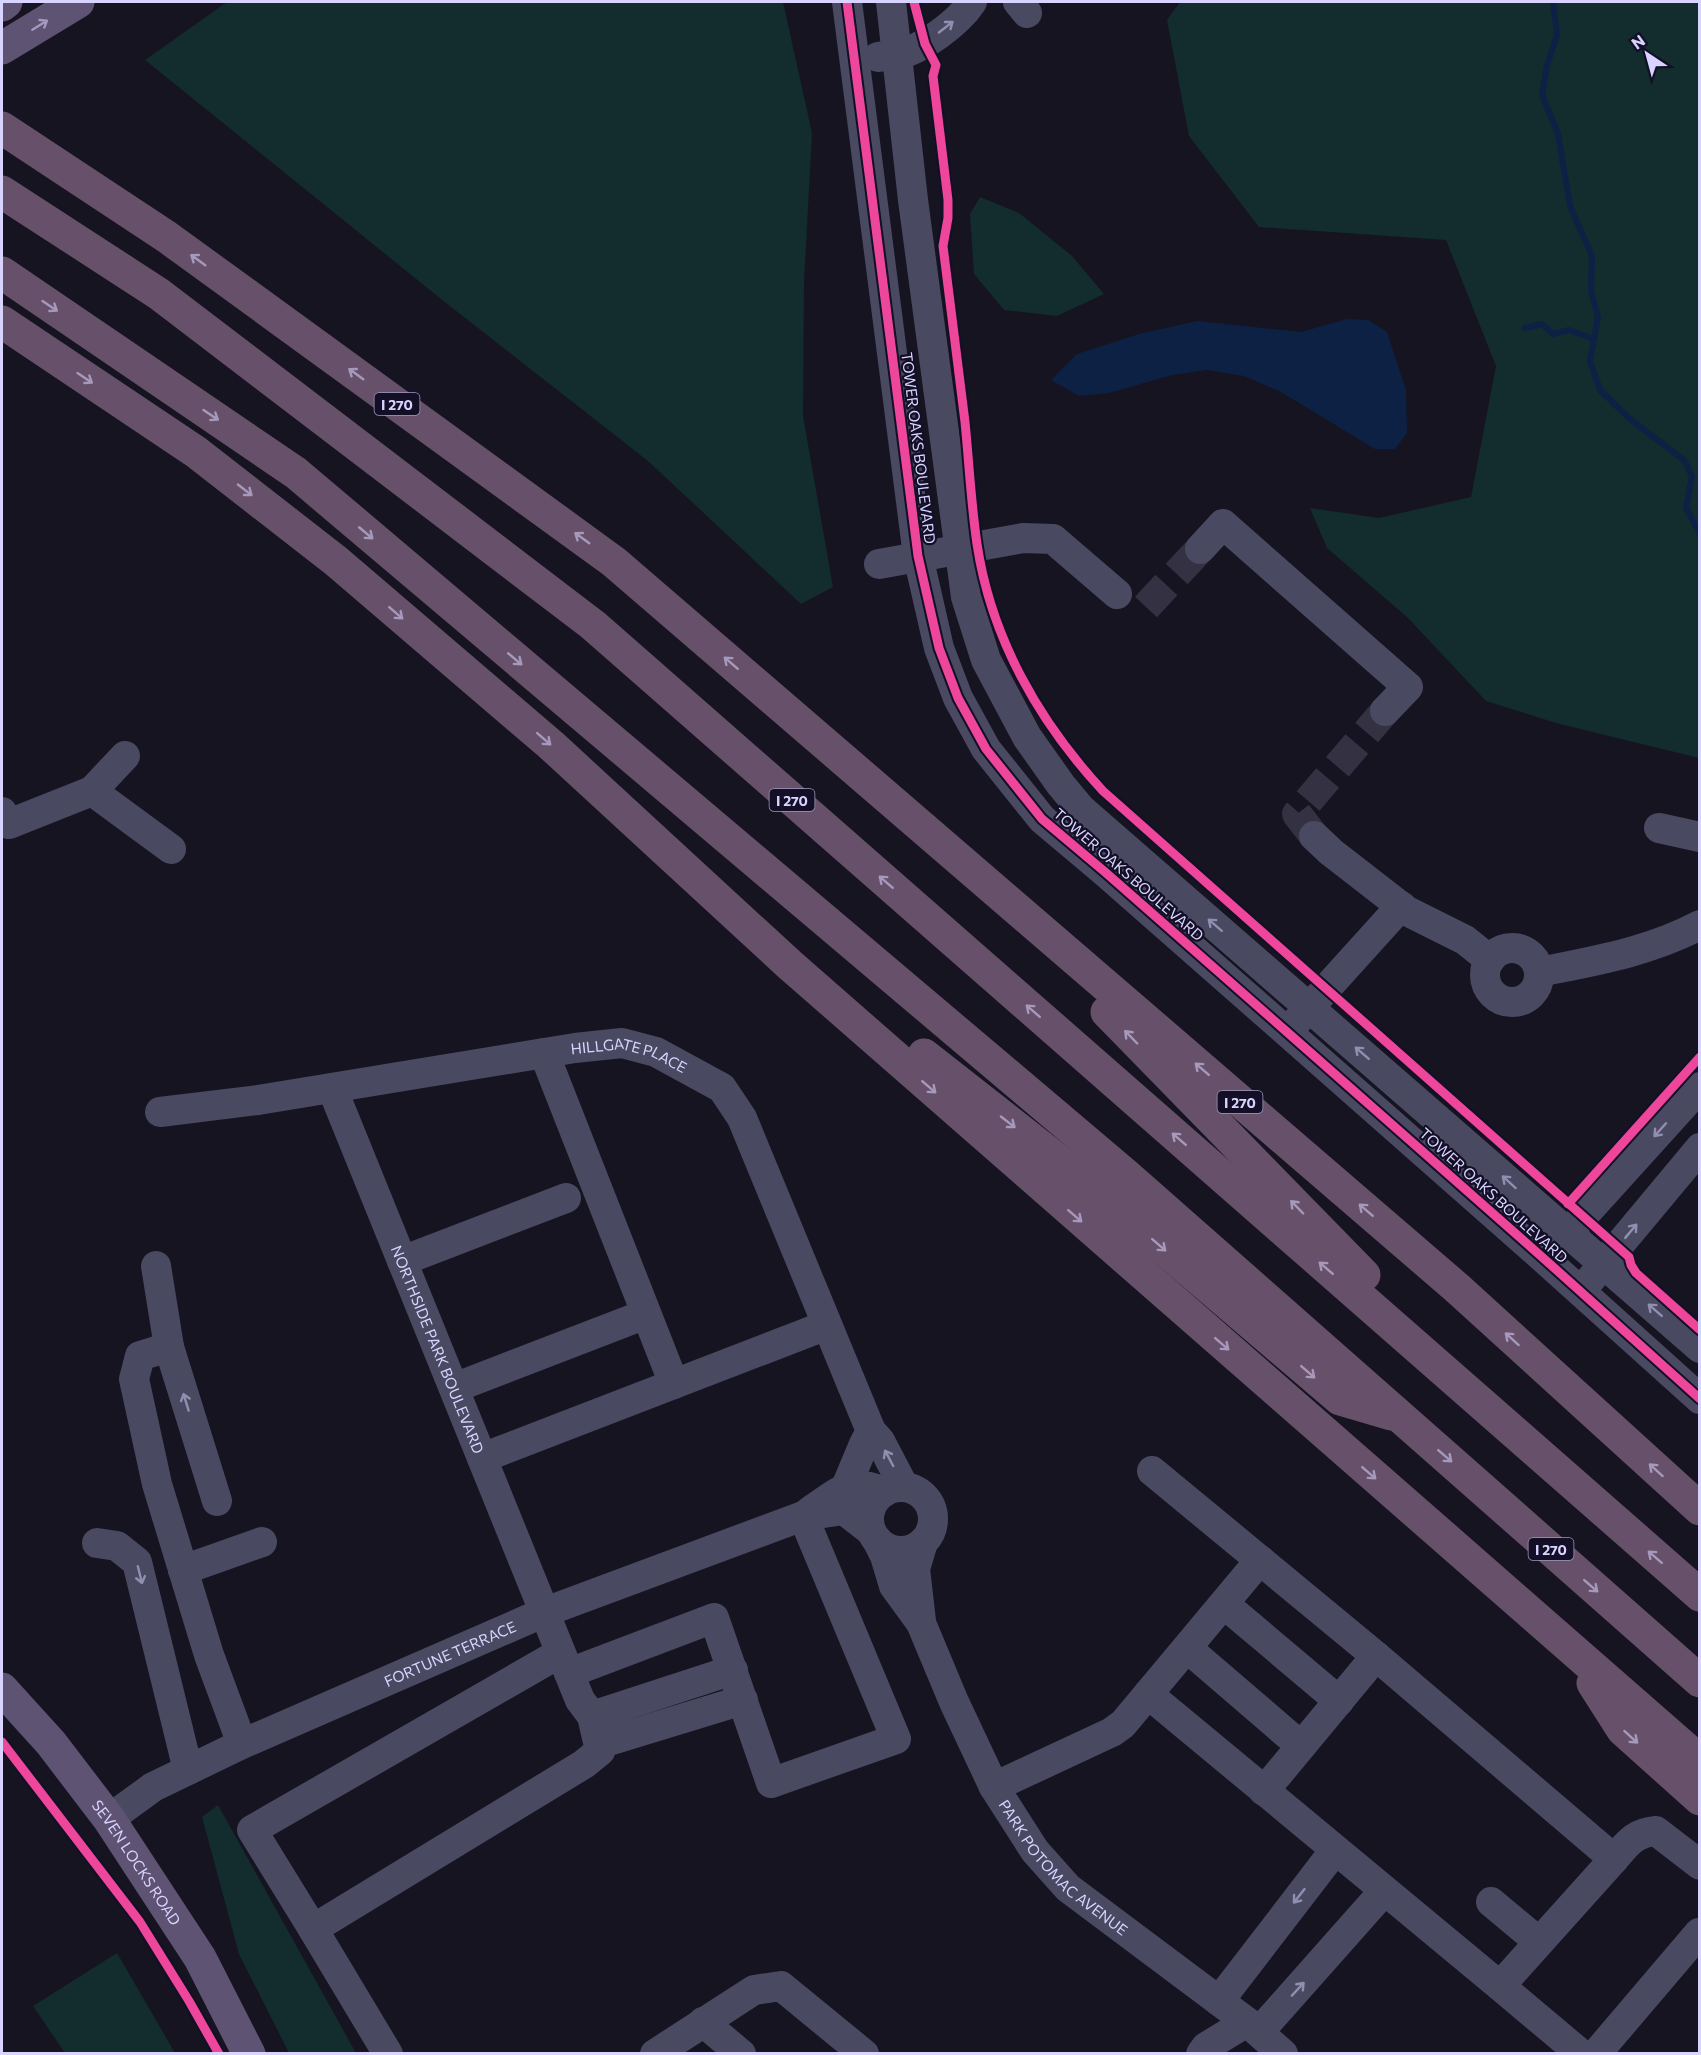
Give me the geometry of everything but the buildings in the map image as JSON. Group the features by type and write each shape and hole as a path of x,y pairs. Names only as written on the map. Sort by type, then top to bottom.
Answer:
{"highway":[{"name":"I 270","path":"2,128 167,237 614,562 1457,1288 1700,1509"},
{"name":"I 270","path":"2,192 159,294 592,625 1700,1595"},
{"name":"I 270","path":"2,273 296,473 1126,1174 1700,1681"},
{"path":"2,322 196,452 336,561 551,745 790,965 1700,1761"},
{"path":"947,849 1544,1459"},
{"path":"790,965 917,1050 1087,1183 1340,1400 1402,1418"},
{"path":"1575,1654 1623,1730 1700,1799"}],"main road":[{"path":"2,5 6,2"},
{"path":"2,48 78,2"},
{"name":"SEVEN LOCKS ROAD","path":"2,1689 51,1743 109,1819 200,1958 249,2054"}],"street":[{"path":"854,58 897,55 925,44 964,13 972,2"},
{"path":"848,8 898,3"},
{"name":"TOWER OAKS BOULEVARD","path":"898,3 897,55 913,200 966,597 986,660 1027,737 1081,808 1700,1348"},
{"name":"TOWER OAKS BOULEVARD","path":"848,8 918,556 939,648 958,698 986,749 1042,819 1287,1032 1700,1399"},
{"path":"1200,549 1223,524 1408,687 1385,711"},
{"path":"879,564 1023,538 1053,539 1090,569 1102,572 1121,590"},
{"path":"2,812 9,824 92,791 125,756"},
{"path":"92,791 171,849"},
{"path":"1659,828 1700,837"},
{"path":"1318,832 1335,834 1349,851 1351,868 1407,911 1465,940 1490,960"},
{"path":"1287,1032 1401,906"},
{"path":"1539,972 1614,958 1677,937 1700,925"},
{"path":"1509,948 1521,949 1533,958 1539,972 1538,984 1534,993 1525,1000 1514,1003 1504,1002 1494,996 1486,983 1485,971 1490,960 1496,953 1509,948"},
{"name":"HILLGATE PLACE","path":"160,1112 622,1043 656,1052 722,1088 742,1118 871,1431 880,1441 894,1489"},
{"path":"544,1053 674,1384"},
{"path":"1541,1256 1567,1234 1700,1087"},
{"name":"NORTHSIDE PARK BOULEVARD","path":"332,1088 579,1700 596,1730"},
{"path":"1580,1292 1700,1148"},
{"path":"402,1261 566,1198"},
{"path":"156,1266 169,1347 217,1501"},
{"path":"454,1388 646,1314"},
{"path":"482,1458 827,1325"},
{"path":"169,1347 140,1356 134,1379 155,1474 183,1570 209,1655 242,1744"},
{"path":"846,1487 871,1431"},
{"path":"155,1474 203,1457"},
{"path":"1152,1471 1376,1656 1614,1859"},
{"path":"846,1487 863,1484 916,1491 929,1505 932,1515 929,1534 915,1548 895,1551 885,1547 874,1536"},
{"name":"FORTUNE TERRACE","path":"803,1516 846,1487"},
{"path":"894,1489 876,1499 870,1509 869,1520 874,1536 885,1556 894,1586 921,1623"},
{"name":"FORTUNE TERRACE","path":"109,1819 153,1787 242,1744 545,1612 803,1516 844,1509 874,1536"},
{"path":"388,2054 252,1830 565,1663 714,1618 771,1783 896,1739 803,1516"},
{"path":"183,1570 262,1542"},
{"path":"921,1623 915,1569 923,1542"},
{"path":"97,1543 117,1546 137,1562 188,1770"},
{"path":"994,1787 1112,1732 1123,1724 1260,1560"},
{"path":"1224,1604 1339,1701"},
{"name":"PARK POTOMAC AVENUE","path":"921,1623 954,1702 994,1787 1035,1851 1068,1888 1253,2027 1283,2054"},
{"path":"1187,1648 1301,1746"},
{"path":"1264,1791 1376,1656"},
{"path":"596,1730 733,1670"},
{"path":"1148,1694 1581,2054"},
{"path":"596,1730 742,1700"},
{"path":"313,1929 584,1764 600,1751 596,1730"},
{"path":"1500,1986 1632,1839 1643,1833 1656,1831 1700,1865"},
{"path":"1219,2001 1335,1850"},
{"path":"1230,2054 1253,2027 1384,1891"},
{"path":"1491,1902 1539,1942"},
{"path":"1596,2054 1699,1933"},
{"path":"655,2054 754,1990 781,1986 864,2054"},
{"path":"703,2022 741,2054"},
{"path":"1201,2054 1206,2047 1253,2027"}],"green space":[{"path":"227,2 783,2 812,133 804,282 803,416 833,587 801,604 648,461 446,303 145,60"},
{"path":"1180,2 1699,2 1699,758 1556,723 1486,701 1407,617 1327,548 1310,508 1379,518 1471,497 1496,366 1446,240 1259,227 1189,136 1167,20"},
{"path":"980,197 1019,213 1072,256 1104,294 1057,316 1004,310 974,274 970,214"},
{"path":"218,1805 356,2053 289,2053 239,1954 202,1817"},
{"path":"117,1953 175,2053 65,2053 33,2006"}],"water":[{"path":"1347,319 1368,320 1387,332 1406,390 1407,433 1395,449 1375,449 1281,392 1244,376 1207,370 1172,375 1109,393 1079,396 1051,380 1077,354 1139,334 1197,321 1301,332"}],"waterway":[{"path":"1553,2 1557,35 1547,65 1542,95 1558,134 1570,206 1592,256 1591,291 1598,317 1590,361 1600,390 1630,419 1684,460 1692,476 1686,508 1700,534"},
{"path":"1525,328 1542,324 1553,334 1569,330 1594,339"}],"tunnel":[{"path":"1146,607 1200,549"},
{"path":"1314,836 1297,814 1385,711"}],"cycle path":[{"path":"847,2 918,556 939,648 958,698 986,749 1042,819 1287,1032 1700,1399"},
{"path":"914,2 925,44 936,65 933,76 948,200 948,218 943,246 965,422 977,544 994,613 1021,677 1058,737 1103,791 1629,1257 1636,1273 1700,1330"},
{"path":"1568,1204 1700,1057"},
{"path":"2,1742 140,1922 219,2054"}]}
